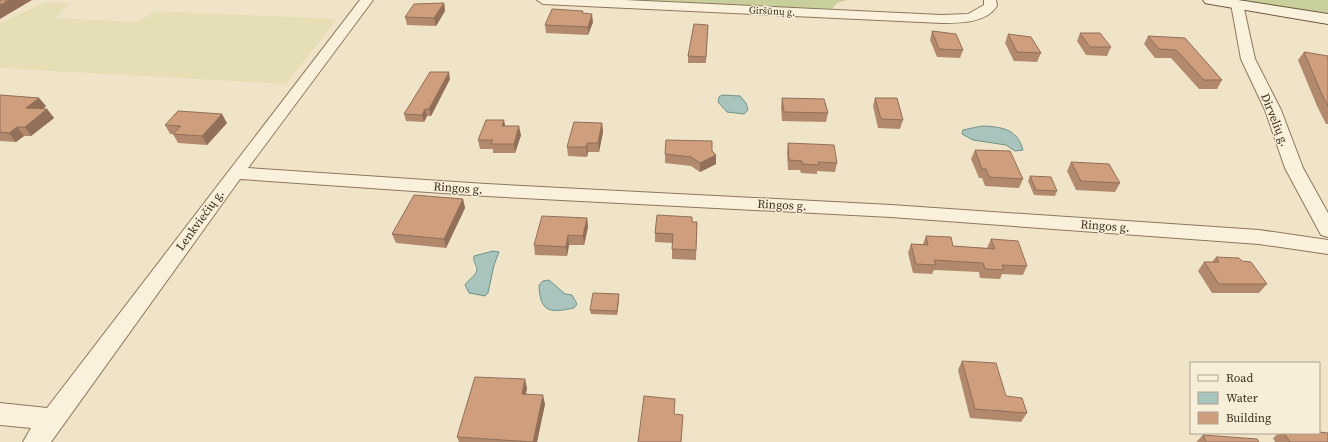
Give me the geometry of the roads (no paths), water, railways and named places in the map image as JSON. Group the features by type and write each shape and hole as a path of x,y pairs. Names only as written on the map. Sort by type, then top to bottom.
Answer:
{"main road":[{"path":"1210,0 1328,19"}],"street":[{"name":"Lenkviečių g.","path":"36,442 234,173 367,0"},
{"name":"Giršūnų g.","path":"543,0 942,19 965,18 983,14 991,6 990,0"},
{"name":"Dirvelių g.","path":"1237,4 1248,59 1274,110 1294,168 1328,230"},
{"name":"Ringos g.","path":"234,173 486,190 890,211 1259,237 1328,247"},
{"path":"0,414 53,420"}],"water":[{"path":"722,95 740,96 746,103 748,110 744,114 727,112 718,102 719,97"},
{"path":"982,126 996,127 1007,130 1017,137 1023,150 1015,151 1006,145 973,140 962,134 963,130"},
{"path":"493,251 499,252 494,265 488,293 485,296 469,293 465,285 477,271 474,256"},
{"path":"549,280 565,294 572,295 577,304 574,308 553,310 544,306 539,285 543,281"}]}
